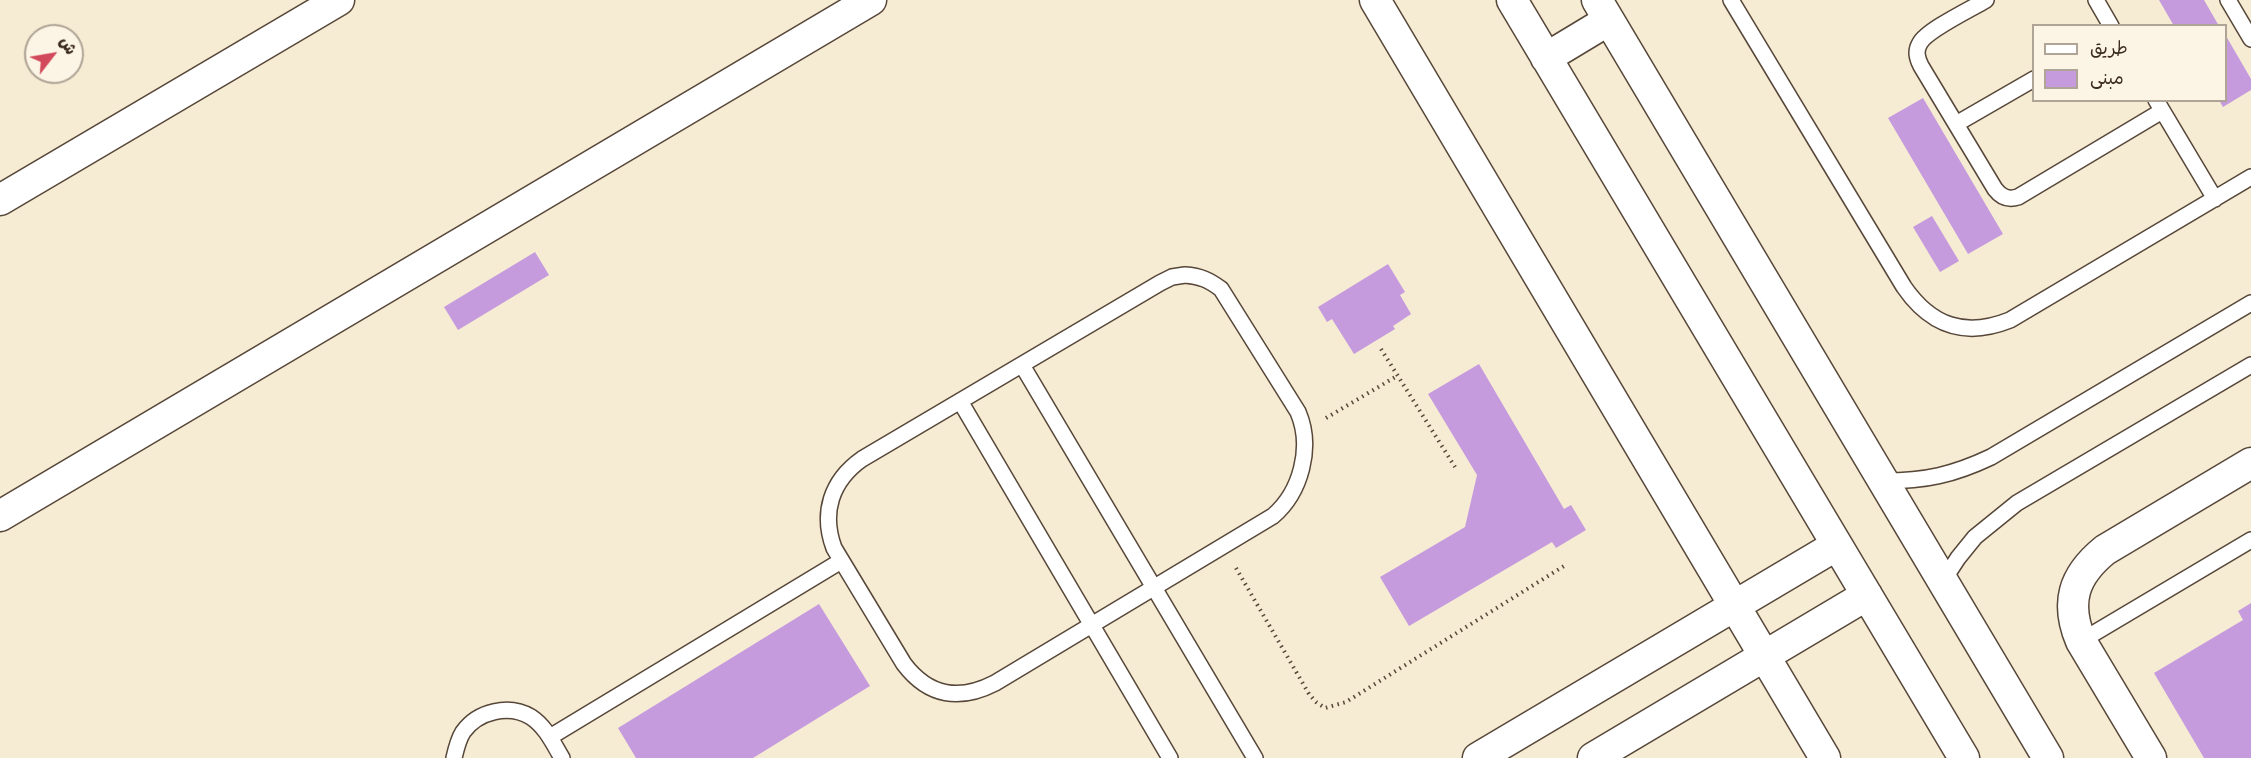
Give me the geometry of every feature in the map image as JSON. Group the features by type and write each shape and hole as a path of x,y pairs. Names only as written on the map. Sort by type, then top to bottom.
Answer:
{"street":[{"path":"0,200 339,0"},
{"path":"0,516 871,0"},
{"path":"1375,0 1825,758"},
{"path":"1512,0 1964,758"},
{"path":"1546,58 1603,10 2048,758"},
{"path":"2151,758 2081,641 2074,625 2072,608 2074,591 2091,561 2104,550 2251,463"},
{"path":"1478,758 1837,545"},
{"path":"1593,758 1867,595"}],"lane":[{"path":"1731,0 1904,286 1926,312 1940,321 1957,327 1975,329 1993,327 2010,320 2251,177"},
{"path":"1986,0 1929,33 1918,47 1917,54 1921,66 1998,193 2013,198 2159,106 2215,199"},
{"path":"2096,0 2110,24"},
{"path":"2228,0 2251,39"},
{"path":"1956,124 2032,80"},
{"path":"1185,275 1198,276 1211,281 1229,300 1298,412 1304,431 1304,452 1297,483 1288,501 1273,516 982,690 968,694 939,691 914,676 904,664 841,561 829,534 827,519 833,491 850,468 862,459 1022,365 1166,280 1185,275"},
{"path":"1884,481 1911,481 1939,477 1974,465 2251,303"},
{"path":"1022,365 1255,758"},
{"path":"1943,582 1975,537 2017,503 2251,365"},
{"path":"960,401 1170,758"},
{"path":"2081,641 2251,540"},
{"path":"550,737 841,561"},
{"path":"454,758 463,732 473,721 494,712 515,712 530,716 541,725 562,758"}],"path":[{"path":"1381,349 1455,467"},
{"path":"1304,431 1397,376"},
{"path":"1223,546 1309,694 1325,708 1346,702 1564,566"}],"building":[{"path":"2159,0 2204,0 2218,24 2173,24"},
{"path":"2227,38 2251,79 2251,90 2223,107 2220,102 2227,102"},
{"path":"1923,98 2003,234 1968,254 1888,118"},
{"path":"1932,216 1959,261 1940,272 1913,227"},
{"path":"535,252 549,275 458,330 444,307"},
{"path":"1388,264 1405,292 1400,295 1411,314 1393,326 1395,329 1354,354 1332,319 1327,322 1318,307"},
{"path":"1479,364 1564,509 1571,505 1586,530 1556,548 1552,542 1409,626 1380,577 1465,527 1477,475 1428,394"},
{"path":"2251,603 2251,758 2204,758 2154,673 2243,620 2238,611"},
{"path":"819,604 870,686 753,758 636,758 618,728"}]}
